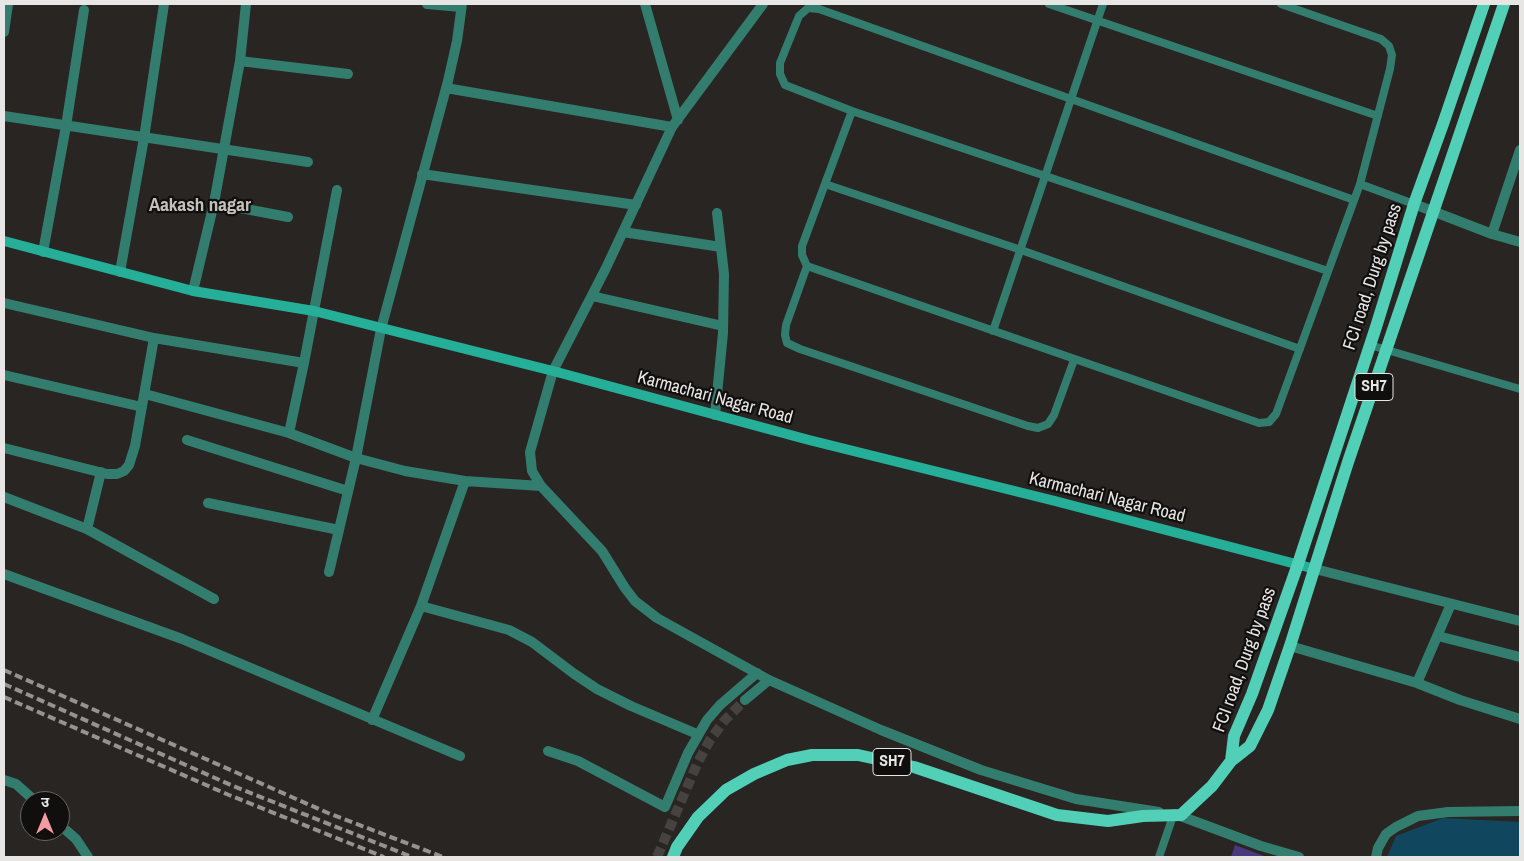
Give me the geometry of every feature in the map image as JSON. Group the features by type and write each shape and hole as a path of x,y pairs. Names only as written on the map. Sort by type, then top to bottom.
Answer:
{"main road":[{"name":"FCI road, Durg by pass","path":"1231,761 1234,736 1252,694 1298,564 1414,204 1484,4"},
{"name":"FCI road, Durg by pass","path":"1231,761 1250,746 1268,710 1348,462 1504,4"},
{"name":"SH7","path":"674,857 677,848 698,817 726,790 754,774 787,760 812,755 858,755 914,767 1057,815 1108,820 1143,816 1177,816 1212,786 1231,761"}],"street":[{"path":"4,32 8,4"},
{"path":"120,272 144,138 164,4"},
{"path":"193,291 214,203 240,61 246,4"},
{"path":"329,572 356,458 381,329 457,42 461,6 428,4"},
{"path":"645,4 675,124"},
{"path":"763,4 675,124 592,296 553,371 530,452 532,472 541,486 602,551 635,601 658,618 769,680 881,730 981,770 1076,799 1177,816 1261,846 1299,857"},
{"path":"43,252 66,126 84,10"},
{"path":"240,61 348,74"},
{"path":"446,88 675,124"},
{"path":"4,116 308,162"},
{"path":"1492,234 1520,150"},
{"path":"422,174 636,205"},
{"path":"289,433 337,190"},
{"path":"214,203 288,217"},
{"path":"1414,204 1492,234 1520,242"},
{"path":"715,415 723,326 724,274 717,213"},
{"path":"623,232 721,247"},
{"name":"Karmachari Nagar Road","path":"4,241 193,291 314,311 1315,568"},
{"path":"592,296 723,326"},
{"path":"4,303 154,338 304,363"},
{"path":"4,448 101,472 117,474 124,471 129,465 135,446 154,338"},
{"path":"4,375 142,408"},
{"path":"145,394 289,433 356,458 405,470 465,481 541,486"},
{"path":"187,440 348,491"},
{"path":"87,530 101,472"},
{"path":"372,720 421,606 465,481"},
{"path":"4,497 87,530 214,599"},
{"path":"208,503 339,530"},
{"path":"1315,568 1520,622"},
{"path":"4,574 182,639 460,756"},
{"path":"1417,683 1452,604"},
{"path":"421,606 510,630 532,642 598,689 631,706 697,734"},
{"path":"1438,636 1520,657"},
{"path":"1290,646 1417,683 1520,720"},
{"path":"548,751 578,761 665,807 697,734 720,705 757,673"},
{"path":"745,700 769,680"},
{"path":"4,780 16,784 24,791"},
{"path":"1376,857 1378,848 1386,834 1418,816 1448,812 1520,811"},
{"path":"70,834 76,839 88,857"}],"lane":[{"path":"1049,4 1378,116"},
{"path":"993,331 1103,4"},
{"path":"807,266 1259,423 1269,422 1276,414 1360,184 1392,55 1389,46 1381,39 1280,4"},
{"path":"1328,271 852,111 785,85 780,74 780,63 799,16 808,8 829,12 1354,200"},
{"path":"852,111 802,246 802,255 807,266 785,330 787,343 800,349 1038,428 1048,424 1054,415 1074,360"},
{"path":"825,184 1021,250 1300,349"},
{"path":"1360,184 1414,204"},
{"path":"1370,345 1520,389"},
{"path":"1159,857 1177,816"}],"water":[{"path":"1443,818 1520,822 1520,857 1387,857 1396,836"}],"building":[{"path":"1235,845 1264,856 1264,857 1231,857"}],"tunnel":[{"path":"657,857 698,762 710,740 725,720 745,700"}],"railway":[{"path":"4,670 328,813 443,857"},
{"path":"4,684 233,786 412,857"},
{"path":"4,697 229,795 384,857"}],"district":[{"name":"Aakash nagar","path":"200,206"}]}
